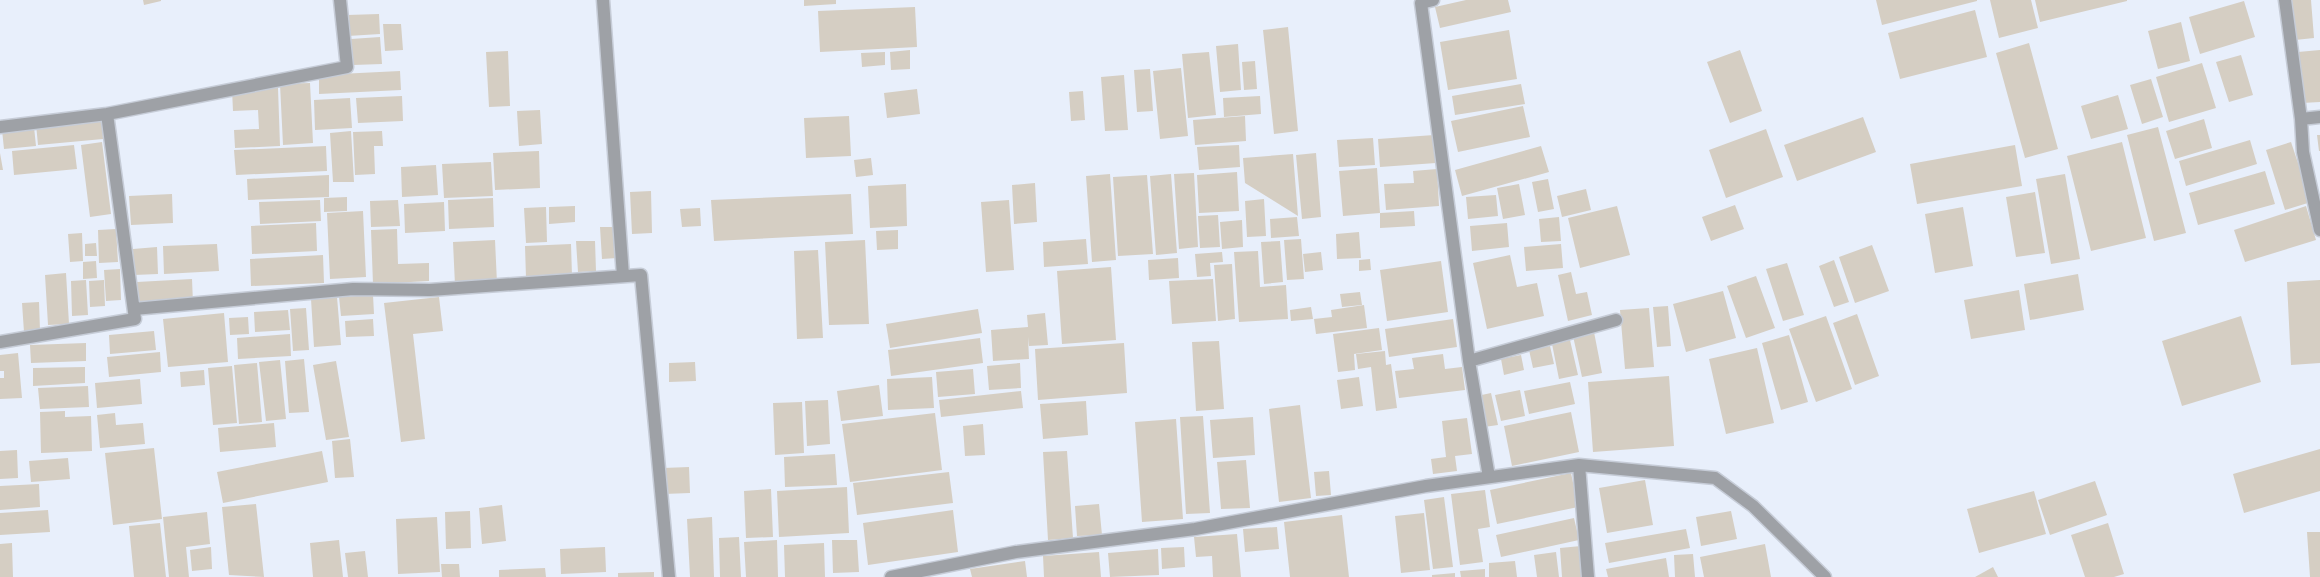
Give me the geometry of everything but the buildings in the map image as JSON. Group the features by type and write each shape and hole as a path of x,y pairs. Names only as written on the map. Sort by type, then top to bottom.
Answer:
{"street":[{"path":"0,127 107,114 347,67 340,0"},
{"path":"603,0 622,276"},
{"path":"2285,0 2301,119 2303,152 2320,230"},
{"path":"1427,1 1469,361 1489,477"},
{"path":"0,342 135,319 107,114"},
{"path":"2301,119 2320,117"},
{"path":"134,309 353,289 430,290 641,275 669,577"},
{"path":"1469,361 1616,320"},
{"path":"1579,465 1588,577"},
{"path":"891,577 1016,552 1195,529 1426,486 1579,465 1715,478 1752,506 1825,577"}]}
